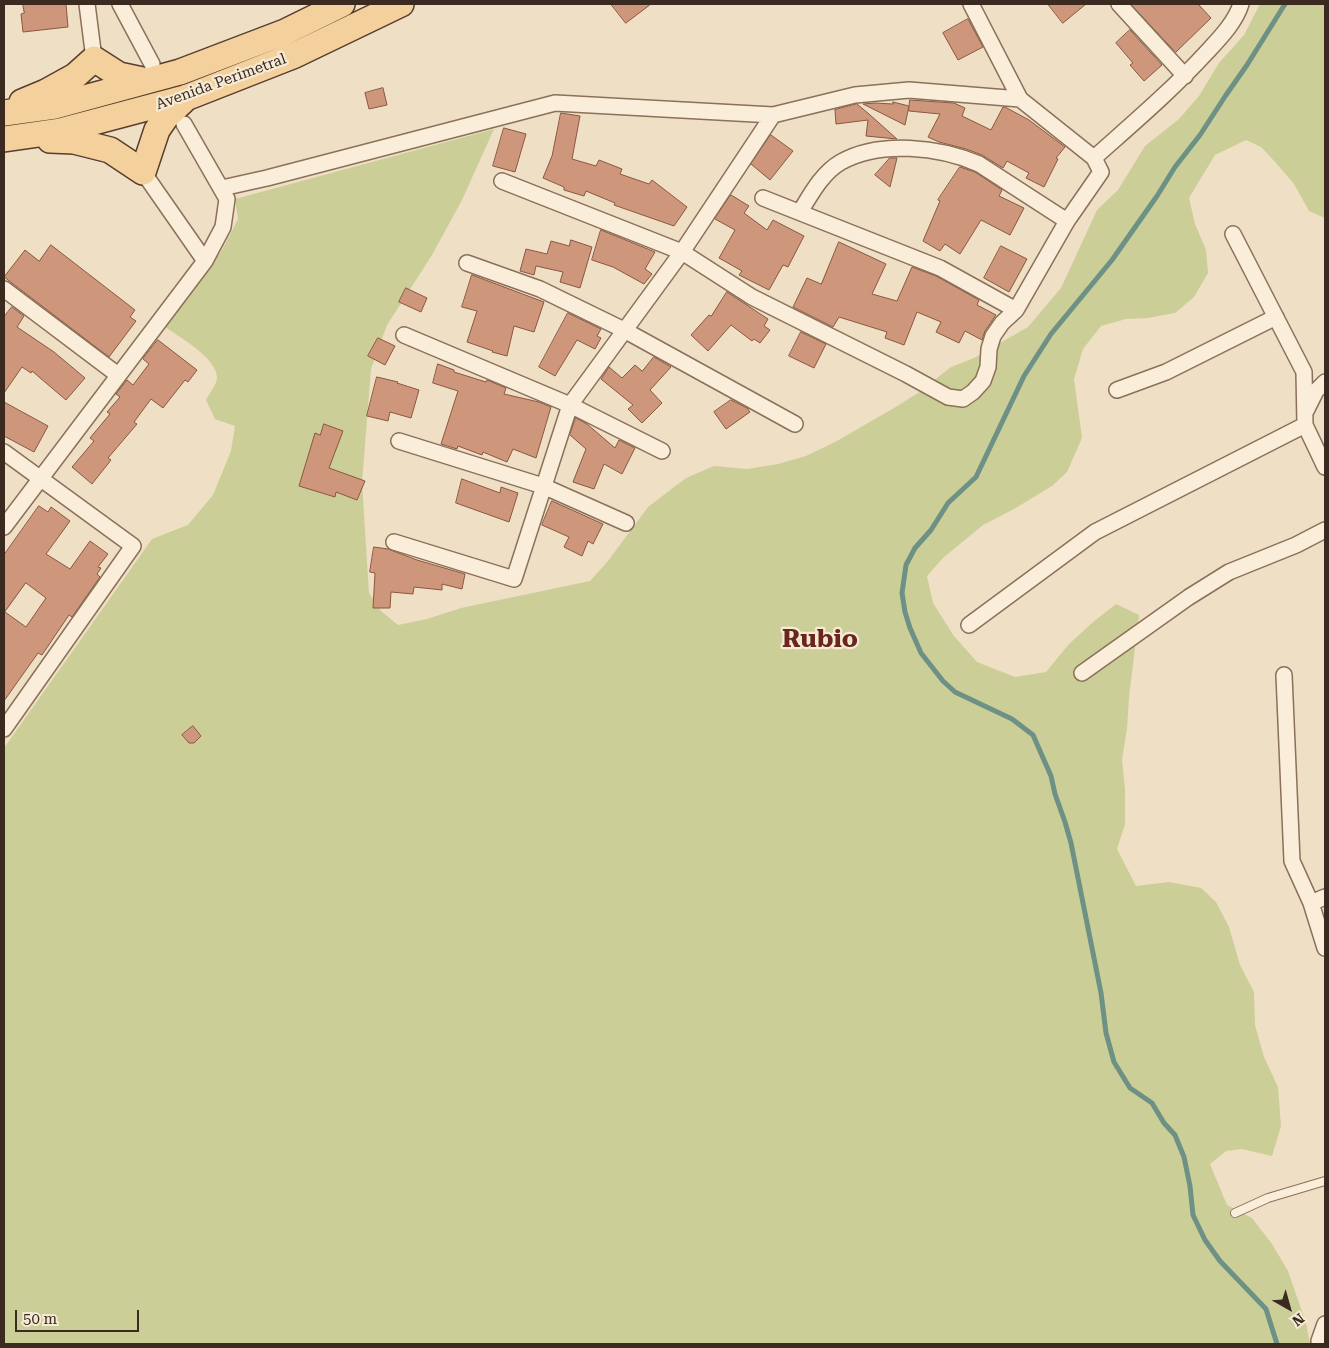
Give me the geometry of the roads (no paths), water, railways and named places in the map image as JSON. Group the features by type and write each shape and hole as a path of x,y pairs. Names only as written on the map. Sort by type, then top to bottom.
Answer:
{"main road":[{"name":"Avenida Perimetral","path":"4,111 55,106 149,72 180,72 285,32 342,4"},
{"name":"Avenida Perimetral","path":"8,138 60,131 188,96 295,55 401,4"},
{"path":"4,111 46,92 75,76 94,59 118,75 149,72"},
{"path":"8,138 74,142 110,150 143,172 158,130 166,117 188,96"}],"street":[{"path":"87,4 94,59"},
{"path":"120,4 149,72"},
{"path":"502,181 682,252 752,298 906,374 948,397 963,399 983,381 988,367 993,336 1002,323 1016,310 1067,221 1101,172 1094,158 1020,99 972,4"},
{"path":"1119,4 1185,76"},
{"path":"1094,158 1185,76 1217,42 1238,13 1241,4"},
{"path":"222,188 555,104 773,115 855,95 909,90 1020,99"},
{"path":"394,542 514,579 570,405 682,252 773,115"},
{"path":"4,527 205,261 223,226 227,199 184,124"},
{"path":"800,212 819,181 841,162 868,152 896,148 929,150 972,160 1067,221"},
{"path":"143,172 205,261"},
{"path":"763,198 940,268 1016,310"},
{"path":"1233,234 1304,372 1305,418 1325,467"},
{"path":"467,262 540,289 624,330 795,424"},
{"path":"4,289 118,375"},
{"path":"1117,390 1166,372 1276,318"},
{"path":"404,335 570,405 662,451"},
{"path":"969,625 1095,532 1305,418 1316,391 1325,382"},
{"path":"399,442 543,486 626,523"},
{"path":"4,452 133,546 4,729"},
{"path":"1082,673 1189,597 1229,572 1296,545 1325,530"},
{"path":"1284,675 1292,861 1311,903 1325,948"},
{"path":"1311,903 1325,896"},
{"path":"1321,1344 1319,1341 1325,1324"}],"lane":[{"path":"1235,1213 1268,1198 1325,1180"}],"waterway":[{"path":"1277,1344 1266,1309 1220,1261 1205,1240 1193,1215 1184,1157 1175,1135 1164,1123 1152,1103 1130,1088 1114,1062 1106,1033 1101,993 1071,843 1051,776 1033,735 1012,719 955,692 943,681 921,653 910,628 902,593 906,565 915,548 931,530 948,503 976,477 1024,376 1051,334 1112,260 1175,167 1200,135 1285,4"}],"district":[{"name":"Rubio","path":"820,640"}]}
